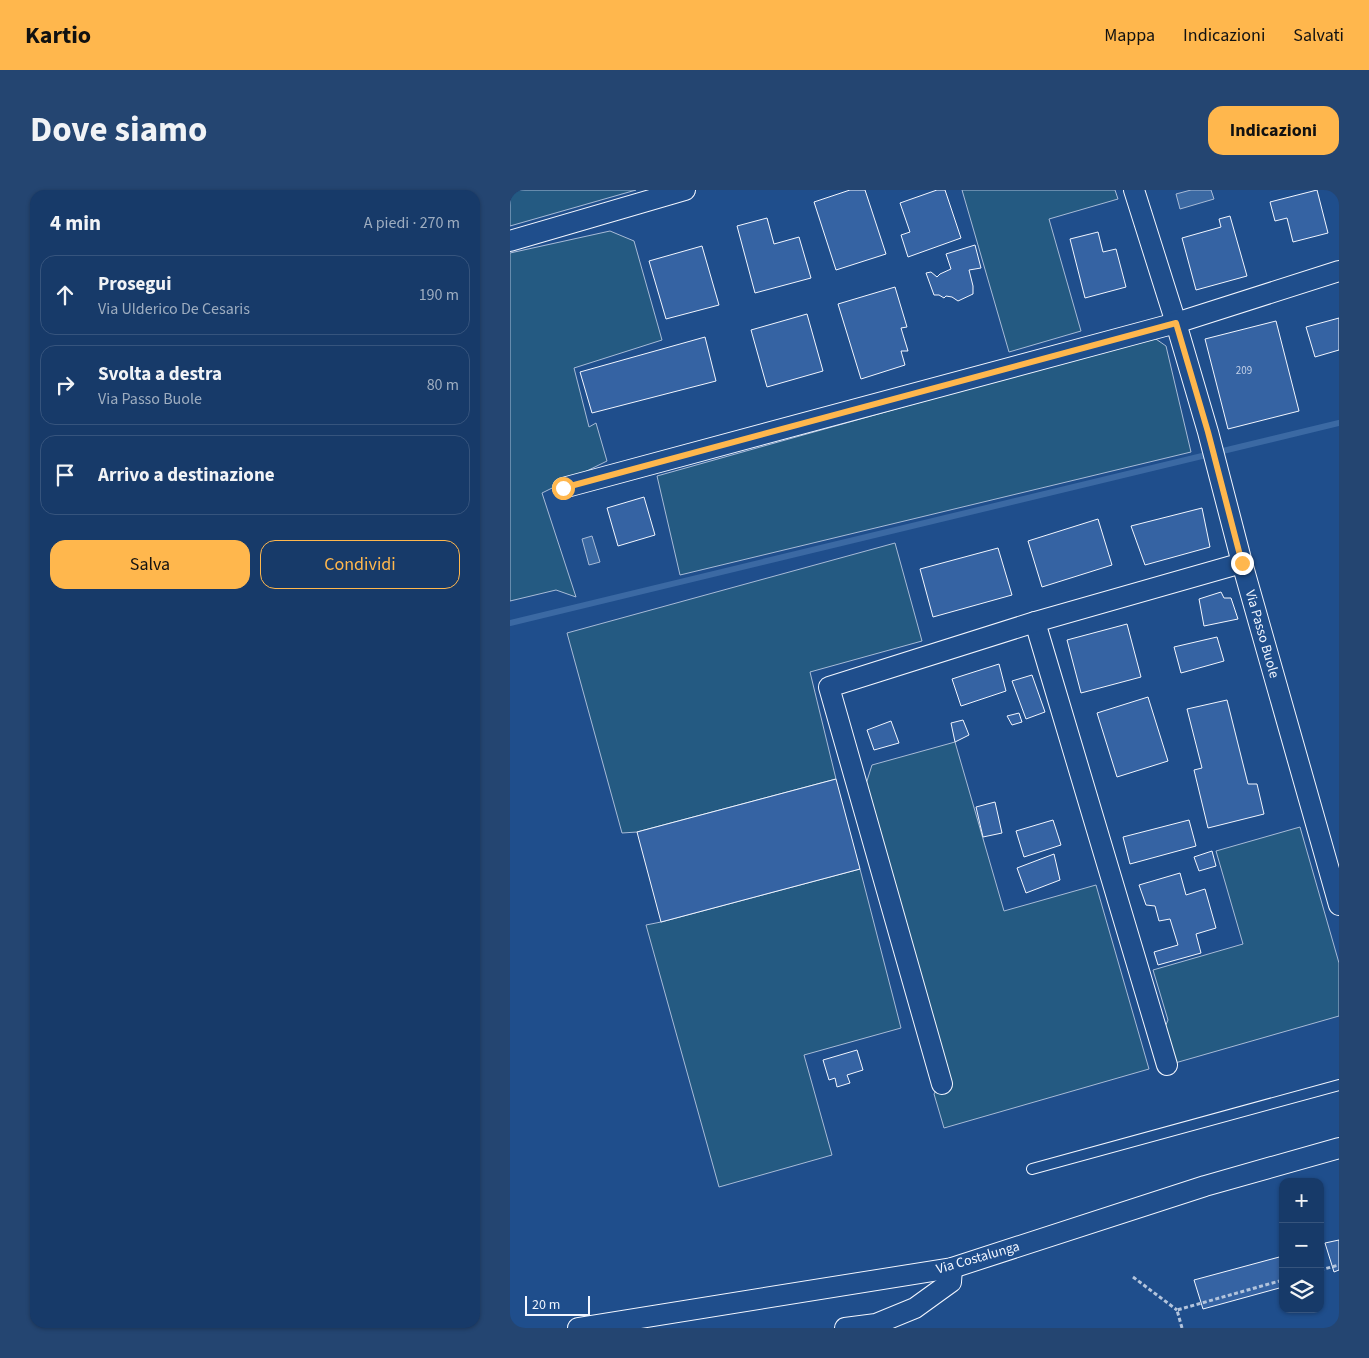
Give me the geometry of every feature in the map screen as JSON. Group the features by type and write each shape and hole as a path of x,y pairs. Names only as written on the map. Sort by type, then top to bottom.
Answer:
{"street":[{"path":"510,241 685,190"},
{"name":"Via Passo Buole","path":"1134,190 1208,432 1242,563 1339,905"},
{"path":"563,488 1176,323 1339,271"},
{"path":"942,1084 829,687 1035,622 1242,563"},
{"path":"1035,622 1167,1065"},
{"name":"Via Costalunga","path":"578,1328 952,1268 1205,1186 1339,1148"},
{"path":"845,1328 876,1324 915,1308 951,1282 952,1268"}],"lane":[{"path":"1032,1169 1339,1085"}],"path":[{"path":"1324,1269 1339,1265"},
{"path":"1133,1278 1177,1310 1182,1328"},
{"path":"1177,1310 1279,1281"}],"shaded area":[{"path":"510,190 636,190 510,226"},
{"path":"962,190 1115,190 1118,199 1049,219 1081,331 1009,352"},
{"path":"1191,190 1211,190 1214,199 1180,209 1176,194"},
{"path":"610,231 634,241 662,340 574,368 589,427 596,423 607,461 542,493 576,597 556,590 510,601 510,253"},
{"path":"1153,337 1166,346 1191,452 680,575 657,476"},
{"path":"592,536 600,562 589,565 582,539"},
{"path":"895,543 922,641 810,672 836,779 637,832 622,833 567,633"},
{"path":"955,742 1004,911 1096,885 1149,1069 944,1128 934,1094 946,1073 866,784 872,765"},
{"path":"1300,827 1339,963 1339,1016 1175,1063 1165,1027 1168,1020 1153,970 1243,944 1216,851"},
{"path":"860,869 901,1028 804,1055 832,1155 719,1187 646,925"}],"building":[{"path":"850,190 865,190 886,254 836,270 814,202"},
{"path":"937,190 945,190 961,238 908,257 901,235 910,232 900,203"},
{"path":"1317,190 1328,233 1293,242 1287,218 1275,221 1270,202"},
{"path":"1230,216 1247,276 1196,290 1182,238 1221,227 1219,219"},
{"path":"767,218 774,244 799,237 811,278 755,293 737,226"},
{"path":"1098,232 1103,252 1116,249 1126,287 1085,298 1070,239"},
{"path":"975,245 981,268 969,270 973,294 958,301 952,297 946,296 944,298 934,295 926,273 931,272 937,277 951,269 946,254"},
{"path":"702,246 719,305 666,319 649,261"},
{"path":"895,287 907,327 901,328 908,351 901,351 905,365 861,379 838,304"},
{"path":"807,314 823,371 767,387 751,330"},
{"path":"1339,318 1339,350 1315,357 1306,327"},
{"path":"1276,321 1299,411 1228,429 1205,339"},
{"path":"705,337 716,381 592,413 580,372"},
{"path":"644,497 655,535 618,546 607,508"},
{"path":"1202,508 1210,547 1145,565 1131,526"},
{"path":"1098,519 1112,565 1042,587 1028,541"},
{"path":"998,548 1012,595 933,617 920,569"},
{"path":"1221,592 1224,598 1231,598 1238,619 1204,626 1199,599"},
{"path":"1127,624 1141,677 1081,693 1067,640"},
{"path":"1217,637 1224,661 1181,673 1174,647"},
{"path":"999,664 1006,691 961,706 952,679"},
{"path":"1032,675 1045,712 1026,719 1012,681"},
{"path":"1148,697 1168,761 1117,777 1097,713"},
{"path":"1227,700 1248,784 1257,784 1264,814 1208,828 1194,770 1202,768 1187,709"},
{"path":"1019,713 1022,722 1012,725 1007,716"},
{"path":"963,720 969,735 955,742 951,723"},
{"path":"891,721 899,743 874,750 867,730"},
{"path":"836,779 860,869 661,922 637,832"},
{"path":"995,802 1002,833 983,837 976,807"},
{"path":"1053,820 1061,845 1024,857 1016,831"},
{"path":"1189,820 1196,846 1130,864 1123,837"},
{"path":"1212,851 1216,866 1199,871 1194,857"},
{"path":"1054,854 1060,880 1026,893 1017,868"},
{"path":"1180,873 1186,895 1205,889 1216,928 1196,934 1201,953 1158,965 1154,952 1178,945 1170,919 1159,921 1155,906 1146,905 1139,885"},
{"path":"857,1050 863,1070 847,1075 850,1083 837,1087 835,1078 829,1080 823,1060"},
{"path":"1339,1240 1339,1270 1334,1272 1325,1243"},
{"path":"1279,1257 1279,1288 1203,1309 1194,1280"}],"waterway":[{"path":"510,623 1339,423"}],"route":[{"path":"563,488 1176,323 1208,432 1242,563"}]}
